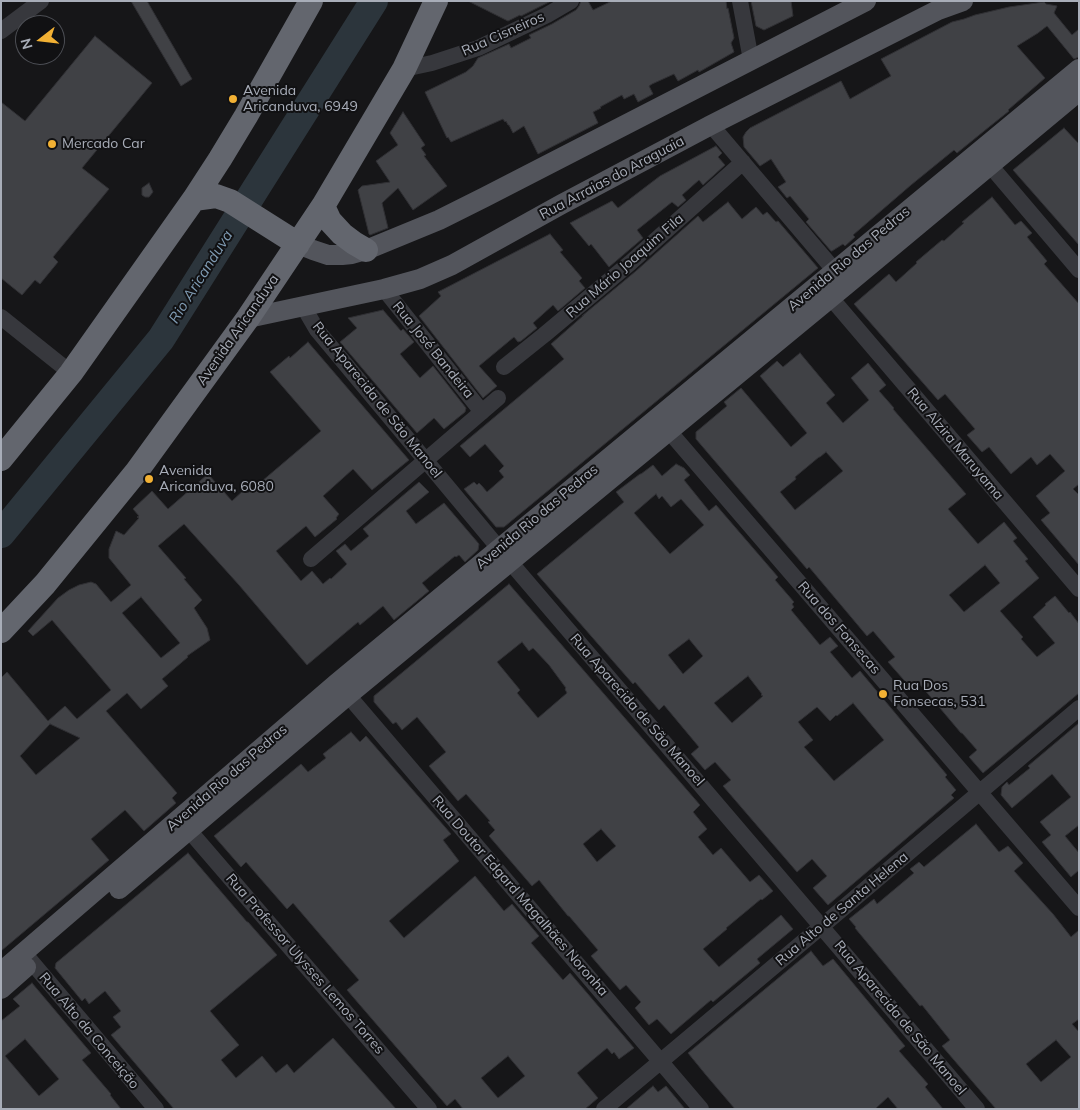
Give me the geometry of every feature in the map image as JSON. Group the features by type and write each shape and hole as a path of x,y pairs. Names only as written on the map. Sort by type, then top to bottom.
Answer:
{"highway":[{"path":"1,459 71,373 194,199 246,116 311,1"},
{"name":"Avenida Aricanduva","path":"1,631 45,584 137,471 248,318 324,206 404,69 436,1"},
{"path":"194,199 216,196 230,201 298,244"},
{"path":"324,206 330,221 342,234 366,250"}],"main road":[{"path":"298,244 328,254 352,254 438,220 866,1"},
{"name":"Rua Arraias do Araguaia","path":"248,318 384,289 420,279 452,265 711,125 938,10 963,1"},
{"name":"Avenida Rio das Pedras","path":"1,989 28,958 343,689 663,425 831,298 1079,69"},
{"name":"Avenida Rio das Pedras","path":"663,425 835,271 984,158 1079,91"},
{"name":"Avenida Rio das Pedras","path":"1,972 28,958"}],"street":[{"path":"1,31 41,1"},
{"name":"Rua Cisneiros","path":"404,69 432,63 478,48 547,15 570,1"},
{"path":"740,1 751,60"},
{"path":"711,125 835,271"},
{"path":"984,158 1079,270"},
{"name":"Rua Mário Joaquim Fila","path":"504,367 630,263 743,162"},
{"name":"Rua José Bandeira","path":"384,289 482,412"},
{"name":"Rua Alzira Maruyama","path":"831,298 1079,589"},
{"name":"Rua Aparecida de São Manoel","path":"303,306 317,330 425,461 977,1109"},
{"path":"1,317 71,373"},
{"path":"311,559 498,398"},
{"name":"Rua dos Fonsecas","path":"663,425 1079,908"},
{"name":"Rua Doutor Edgard Magalhães Noronha","path":"343,689 702,1109"},
{"name":"Rua Alto de Santa Helena","path":"604,1109 1079,708"},
{"name":"Rua Professor Ulysses Lemos Torres","path":"185,825 429,1109"},
{"name":"Rua Alto da Conceição","path":"28,958 156,1109"}],"building":[{"path":"131,1 147,1 192,79 181,86"},
{"path":"468,1 551,1 508,21"},
{"path":"581,1 588,1 593,10 612,1 726,1 734,38 731,43 734,52 699,72 698,70 678,81 674,74 652,84 649,86 653,94 638,102 634,94 624,99 622,95 593,112 598,123 538,154 524,126 513,133 503,119 451,142 447,138 425,92 466,72 478,58 509,44 511,48 531,38 529,35 576,10"},
{"path":"751,1 791,1 793,16 764,30 756,26"},
{"path":"1044,2 1057,6 1054,13 1072,35 1079,29 1079,57 1074,59 1047,26 1017,46 1045,78 1009,111 957,153 954,150 911,185 853,235 855,237 845,246 843,244 831,251 806,222 809,219 790,196 787,198 778,187 786,182 771,159 760,166 744,147 743,137 750,128 841,81 850,99 891,76 881,59 952,22 1009,7"},
{"name":"Mercado Car","path":"95,36 152,83 82,168 109,189 53,257 58,262 40,284 35,280 22,295 1,278 1,102 25,121"},
{"path":"403,112 425,145 421,148 426,155 424,156 447,186 413,210 398,188 382,203 388,228 370,235 358,190 362,186 390,182 376,161 398,145 390,133"},
{"path":"1064,128 1079,144 1079,245 1013,170"},
{"path":"716,146 722,153 718,157 725,165 703,185 699,180 682,195 686,200 678,207 672,202 637,230 643,238 609,267 591,244 589,246 570,223 612,201 618,208 660,176"},
{"path":"149,183 153,192 149,197 145,197 142,195 142,188"},
{"path":"992,197 1015,225 1021,221 1032,233 1027,237 1047,261 1044,264 1079,304 1079,484 1073,489 1079,495 1079,565 1041,520 1050,513 1036,496 1065,471 1050,454 1037,465 1031,457 1011,474 989,447 982,452 967,435 975,429 945,394 938,400 854,304 889,274 896,282 916,262 942,240 944,241 964,223 962,222"},
{"path":"728,202 742,219 756,207 763,215 767,212 776,222 778,221 818,268 504,527 496,527 464,489 474,482 477,485 479,483 487,492 504,477 499,471 504,466 485,444 470,457 460,446 564,359 551,344 698,216 703,222"},
{"path":"550,234 563,250 560,252 582,278 579,281 585,288 558,311 553,305 533,323 537,328 521,341 518,342 514,337 479,366 497,386 483,398 419,316 441,296 438,292"},
{"path":"383,310 401,331 403,329 414,342 400,354 420,378 433,366 466,408 465,412 444,429 434,418 417,433 340,342 357,328 348,318"},
{"path":"308,342 409,460 372,490 353,469 323,496 339,514 337,519 315,537 306,526 276,551 301,581 312,571 323,584 331,579 347,564 336,551 345,544 351,551 369,536 363,529 419,482 429,492 406,511 416,524 444,503 479,544 478,550 465,562 459,555 455,556 422,583 429,591 394,620 383,606 360,625 358,622 307,665 184,524 158,546 202,600 194,608 207,628 210,640 187,656 162,679 168,686 141,709 127,693 106,711 177,793 172,798 176,803 144,831 125,810 91,839 109,860 1,951 1,678 7,672 48,721 65,706 77,719 111,690 52,620 33,636 28,631 58,598 79,585 91,582 96,584 111,602 131,585 109,558 109,549 116,531 124,535 139,518 133,509 152,491 168,509 208,474 232,501 245,489 248,493 321,431 270,372 289,356 290,358","holes":["141,597 180,643 161,658 122,613","50,724 80,738 36,775 20,756"]},
{"path":"800,353 835,395 826,403 843,423 869,400 851,378 868,363 886,385 879,391 966,494 948,509 978,544 1004,522 1017,538 1013,541 1028,559 1025,561 1039,578 1000,611 1023,637 1021,639 1037,657 1055,643 1033,617 1055,596 1079,624 1079,693 983,773 969,757 977,750 918,682 911,688 888,662 895,657 873,631 867,636 696,439 696,432 727,406 724,402 741,388 791,447 807,433 760,376 777,361 783,367","holes":["826,452 843,471 795,510 780,492","985,565 1000,583 964,612 949,595"]},
{"path":"676,464 684,468 690,475 684,480 709,511 716,505 778,577 775,580 794,602 792,604 794,607 791,610 820,645 830,637 838,646 830,652 852,678 860,671 947,775 945,777 956,790 951,795 954,798 828,905 813,888 827,876 812,859 797,872 723,786 731,780 715,762 705,770 691,754 699,747 664,705 659,710 635,682 633,684 537,574 624,502 616,492 653,465 662,476","holes":["656,494 659,499 662,496 671,507 681,499 704,525 670,554 634,513","689,639 703,656 683,674 668,655","748,676 763,696 732,723 714,703","853,703 884,740 834,781 804,747 813,740 798,722 817,707 830,721"]},
{"path":"509,584 700,805 693,812 707,829 698,837 713,855 721,848 750,882 759,875 773,891 703,949 719,967 781,915 793,929 757,959 760,963 713,1002 711,1000 671,1034 657,1019 649,1025 635,1008 641,1002 626,985 620,990 591,956 598,950 539,880 532,886 489,836 495,830 488,822 490,821 466,794 458,801 429,766 446,752 417,717 402,730 396,722 393,724 374,702 374,696","holes":["522,642 529,651 533,648 549,665 566,688 567,693 538,718 517,693 520,690 497,662","601,829 616,846 597,862 583,844"]},
{"path":"1079,723 1079,825 1065,836 1079,853 1079,870 1071,877 1042,842 1051,835 1040,822 1071,797 1052,774 1012,808 1001,795 1002,787 1007,782 1009,785 1030,768 1028,766"},
{"path":"351,732 360,742 366,736 451,834 443,840 459,861 389,921 404,938 475,876 504,911 512,904 539,936 531,943 563,980 570,973 634,1048 619,1059 614,1052 612,1054 607,1048 577,1073 598,1098 585,1109 463,1109 455,1099 447,1106 347,990 359,980 293,903 287,909 246,862 241,867 214,836 301,764 308,772 326,758 323,754","holes":["508,1056 525,1076 498,1098 481,1078"]},
{"path":"976,824 999,852 1008,846 1023,863 1014,871 1071,937 1079,930 1079,1019 1072,1024 1079,1032 1079,1109 996,1109 942,1046 950,1040 849,919 874,899 877,904 914,873 910,869 919,862 924,867","holes":["1056,1040 1071,1057 1041,1082 1026,1064"]},
{"path":"188,853 277,955 210,1011 239,1045 221,1060 236,1078 262,1056 276,1073 287,1064 294,1073 333,1038 396,1109 174,1109 111,1035 121,1027 113,1017 121,1011 105,991 89,1004 85,998 82,1001 55,968 56,963"},
{"path":"811,951 823,966 833,959 905,1046 899,1051 928,1084 925,1087 943,1109 898,1109 888,1097 875,1109 735,1109 706,1075 688,1053"},
{"path":"32,983 91,1053 82,1060 111,1094 121,1109 1,1109 1,1021 20,1006 13,999","holes":["25,1039 59,1079 39,1096 5,1056"]},
{"path":"653,1086 658,1092 666,1086 685,1109 626,1109"}],"waterway":[{"name":"Rio Aricanduva","path":"1,534 161,339 374,1"}],"place":[{"name":"Avenida Aricanduva, 6949","path":"233,99"},
{"name":"Mercado Car","path":"52,144"},
{"name":"Avenida Aricanduva, 6080","path":"149,479"},
{"name":"Rua Dos Fonsecas, 531","path":"883,694"}]}
